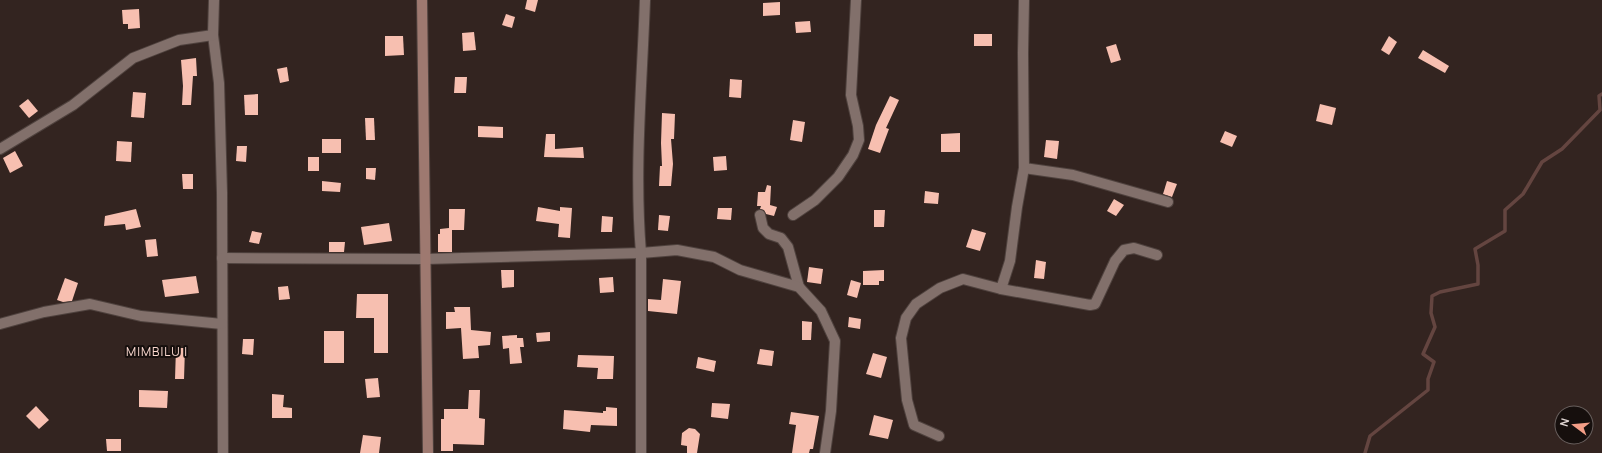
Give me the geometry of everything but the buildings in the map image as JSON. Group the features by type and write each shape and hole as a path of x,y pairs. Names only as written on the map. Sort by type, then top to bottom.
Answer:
{"main road":[{"path":"422,0 428,453"}],"street":[{"path":"214,0 213,35 219,83 223,453"},
{"path":"641,453 641,253 638,225 639,143 645,0"},
{"path":"793,215 815,200 838,177 853,155 859,140 858,126 851,95 856,0"},
{"path":"1001,289 1010,261 1024,168 1024,0"},
{"path":"0,149 73,105 133,58 179,40 213,35"},
{"path":"1024,168 1073,175 1168,202"},
{"path":"760,214 763,228 769,234 781,238 788,247 799,287 821,311 835,341 831,411 825,453"},
{"path":"939,436 914,425 907,400 901,338 906,318 916,304 940,288 963,279 1001,289 1090,305 1095,304 1115,261 1124,250 1134,248 1157,255"},
{"path":"222,258 425,259 641,253 677,250 714,256 740,270 799,287"},
{"path":"0,324 44,312 90,304 141,316 222,324"}],"waterway":[{"path":"1365,453 1370,436 1428,390 1428,379 1434,362 1423,354 1435,327 1431,313 1432,296 1440,292 1478,284 1478,265 1475,249 1505,231 1505,210 1523,194 1542,162 1562,149 1600,110 1599,96 1602,94"}],"district":[{"name":"MIMBILU I","path":"157,351"}]}
